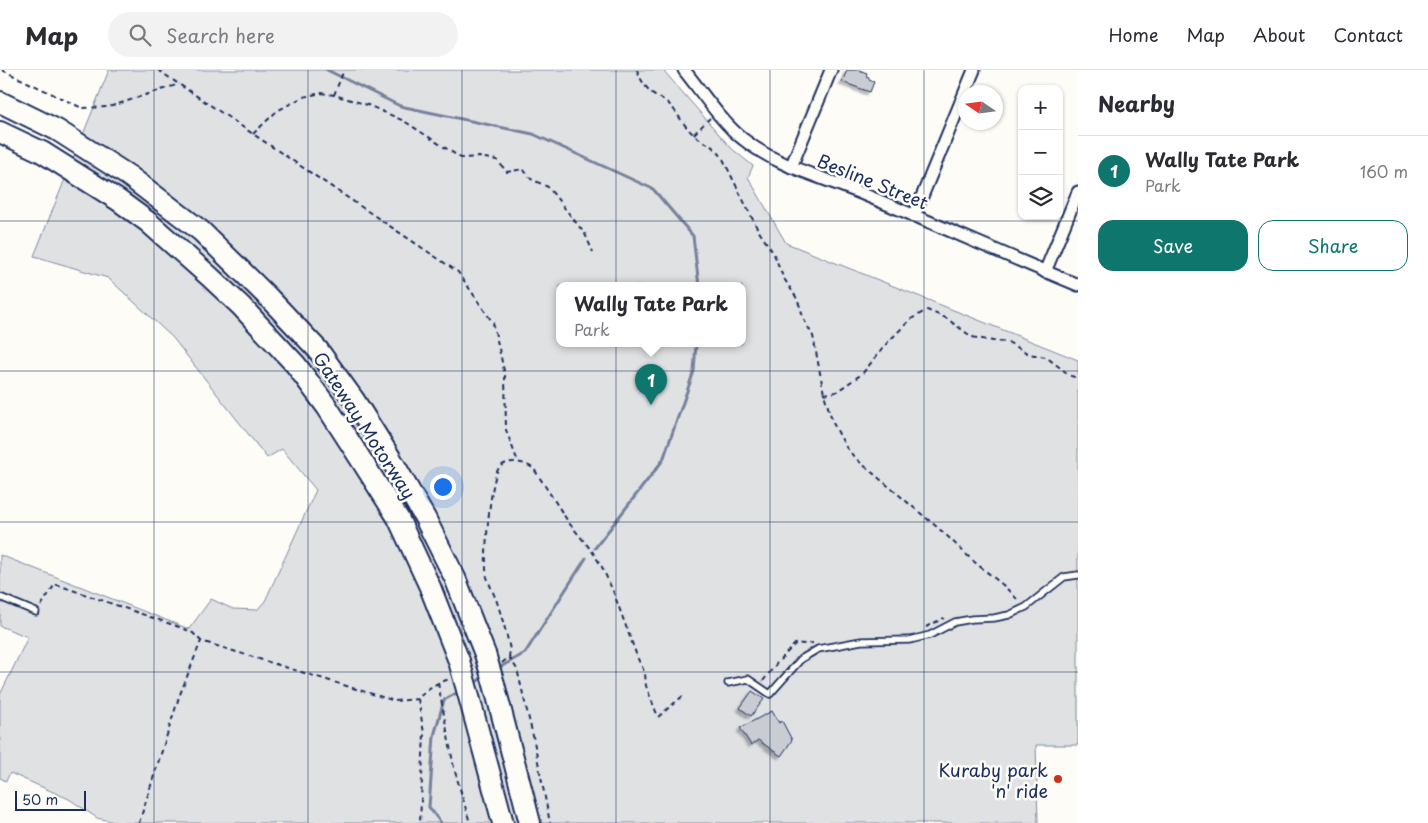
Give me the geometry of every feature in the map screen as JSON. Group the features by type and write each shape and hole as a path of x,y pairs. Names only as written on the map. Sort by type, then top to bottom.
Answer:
{"highway":[{"name":"Gateway Motorway","path":"0,102 57,130 129,176 201,231 268,297 318,350 354,400 391,459 425,518 455,578 491,668 530,823"},
{"name":"Gateway Motorway","path":"0,132 42,152 118,200 148,222 241,306 296,365 327,407 398,518 430,587 468,694 503,823"}],"street":[{"name":"Besline Street","path":"684,70 730,127 743,140 763,152 791,167 853,190 1078,285"},
{"path":"791,167 831,70"},
{"path":"914,216 974,70"},
{"path":"1045,272 1078,192"}],"lane":[{"path":"728,683 748,679 770,694 801,659 818,649 861,640 910,640 930,635 955,622 972,618 994,618 1009,614 1026,607 1064,577 1078,575"},
{"path":"0,597 36,612"}],"path":[{"path":"2,70 82,108 109,107 179,84"},
{"path":"158,70 458,272 493,323 505,375 506,430 518,462"},
{"path":"334,95 344,70"},
{"path":"637,70 651,93 668,103 680,121 694,134 711,145 722,157 758,230 774,254 783,277 796,298 803,318 813,336 824,394 833,423 846,447 855,458 944,533 972,560 1004,585 1020,602 1015,604"},
{"path":"253,134 277,111 302,97 321,94 334,95 368,105 404,122 461,158 479,157 497,160 507,172 523,169 532,179 548,187 585,234 592,252"},
{"path":"694,134 717,110"},
{"path":"824,394 836,392 862,374 888,342 911,319 927,310 946,318 972,337 1008,342 1029,354 1046,357 1071,376 1078,378"},
{"path":"491,668 504,662 509,657 510,650 497,600 487,577 489,508 494,478 500,468 509,463 518,462 528,464 534,469 568,523 592,551 602,567 645,673 646,686 658,717 685,694"},
{"path":"36,612 55,584 182,628 193,633 201,641 395,701 418,699 425,690 458,669"},
{"path":"922,630 942,619 950,617"},
{"path":"140,823 179,697 201,641"},
{"path":"759,686 796,643 812,643"},
{"path":"509,657 517,669 533,736 550,823"},
{"path":"438,683 454,768 470,823"},
{"path":"418,699 424,733 420,823"}],"shaded area":[{"path":"109,70 663,70 731,148 753,166 748,177 786,243 1078,360 1078,745 1036,745 1038,823 119,823 97,818 69,799 10,773 6,781 0,778 0,695 28,637 0,626 0,555 189,629 211,599 233,609 257,610 265,601 316,490 282,449 267,458 173,338 108,278 34,256"}],"building":[{"path":"847,70 859,70 867,73 866,76 869,77 869,80 874,82 870,92 842,82"},
{"path":"752,691 764,699 751,716 740,708"},
{"path":"772,711 779,723 782,721 792,740 781,756 758,740 751,745 740,728"}],"waterway":[{"path":"327,70 400,106 533,134 653,189 693,236 699,282"},
{"path":"595,548 663,460 694,371 696,347"},
{"path":"497,669 525,653 586,558"},
{"path":"474,683 486,676"},
{"path":"441,823 429,807 434,736 444,700 460,691"}],"place":[{"name":"Wally Tate Park","path":"651,405"},
{"name":"Kuraby park 'n' ride","path":"1058,779"}]}
